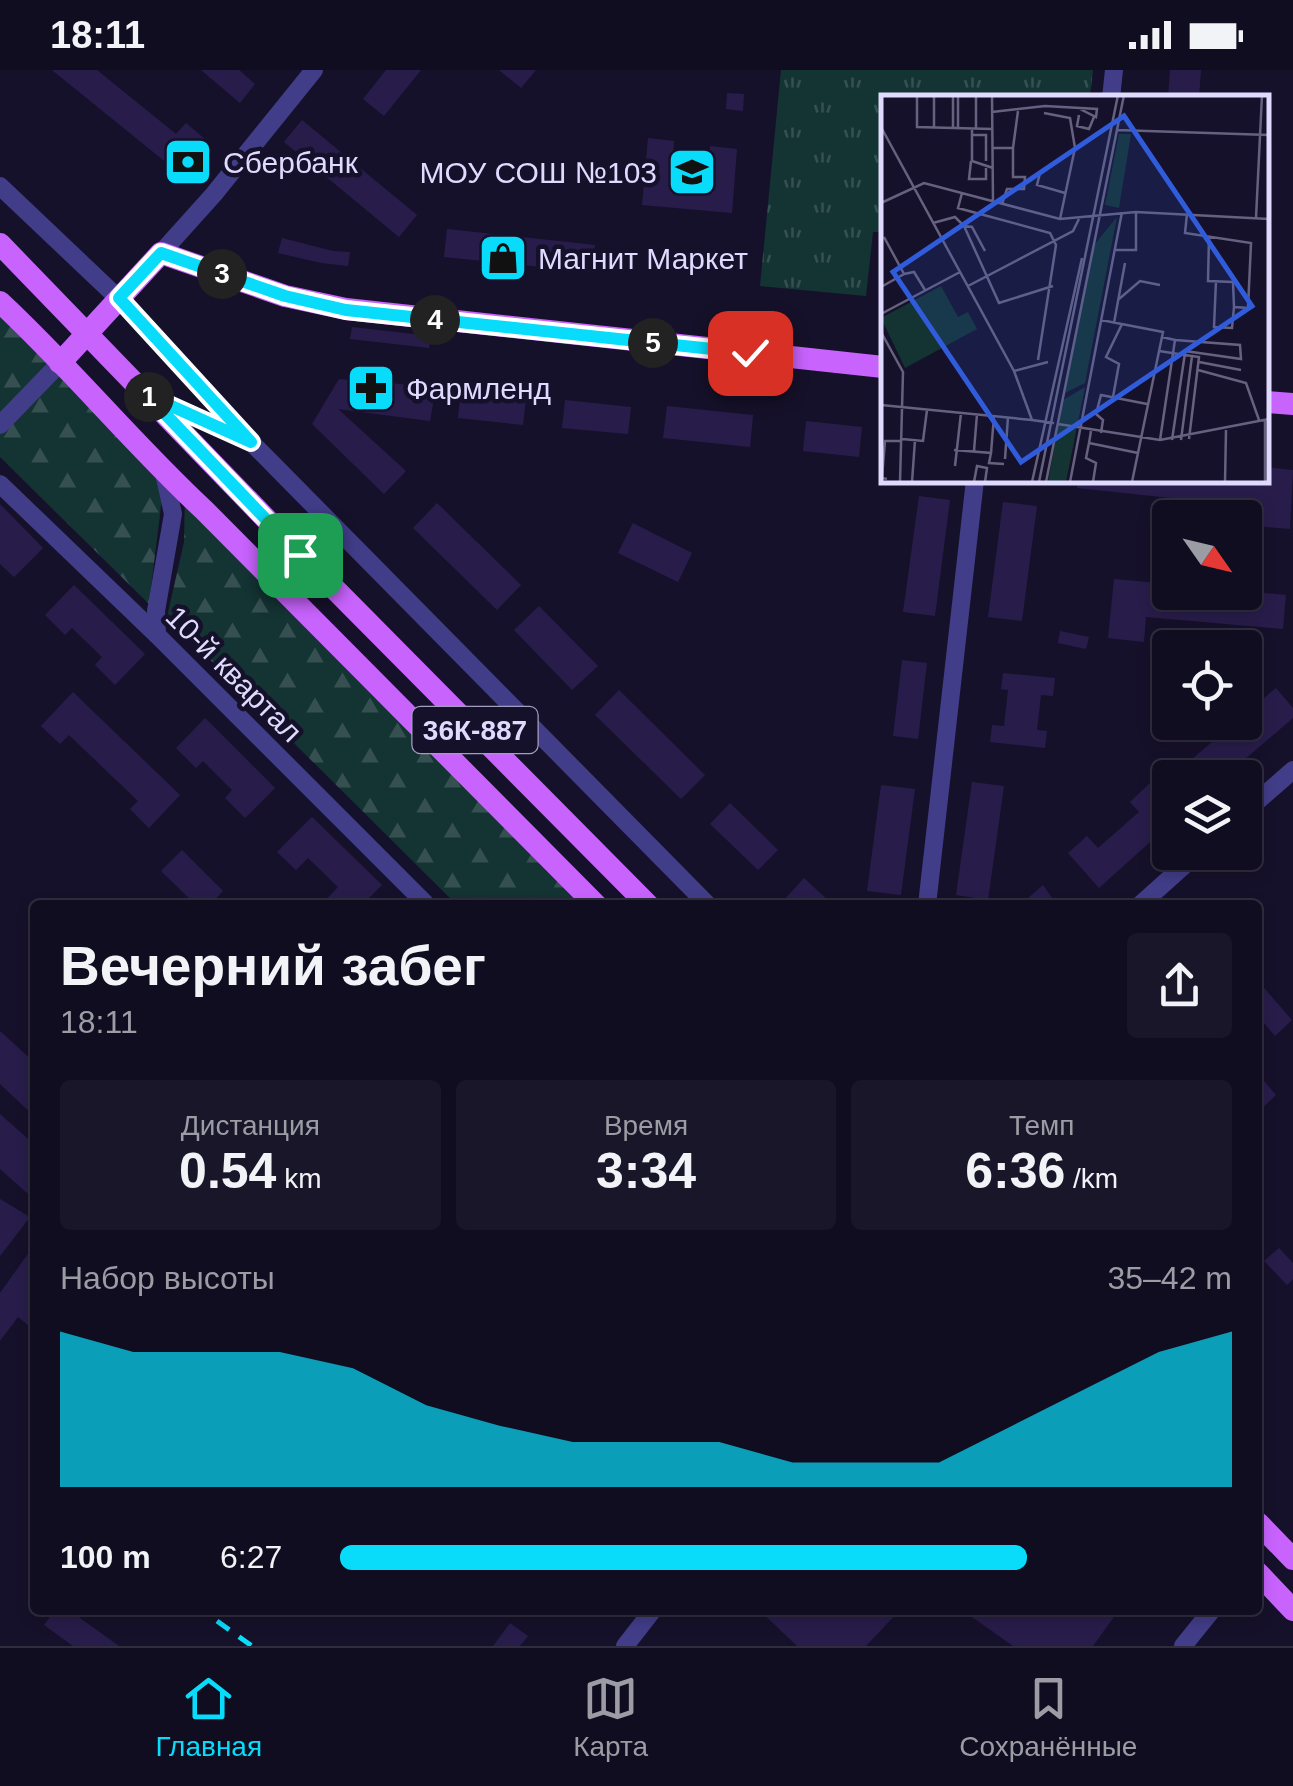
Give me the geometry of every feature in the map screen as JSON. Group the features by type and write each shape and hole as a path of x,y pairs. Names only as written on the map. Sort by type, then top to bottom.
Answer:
{"main road":[{"name":"36К-887","path":"0,244 300,555 643,900"},
{"path":"60,363 161,253 285,296 346,310 881,367"},
{"name":"36К-887","path":"0,302 164,473 591,900"},
{"path":"1268,402 1293,404"},
{"path":"1262,1527 1293,1559"},
{"path":"1262,1578 1293,1610"}],"street":[{"path":"161,253 314,70"},
{"path":"1111,95 1114,70"},
{"path":"0,186 119,298 251,442 703,900"},
{"path":"0,426 60,363"},
{"path":"147,395 251,442"},
{"path":"158,635 156,611 173,514 164,473"},
{"path":"929,900 976,482"},
{"name":"10-й квартал","path":"0,484 158,635 422,900"},
{"path":"1262,797 1293,770"},
{"path":"1146,900 1180,870"},
{"path":"625,1646 649,1615"},
{"path":"1183,1646 1208,1615"}],"green space":[{"path":"781,70 1093,70 1090,95 881,95 881,232 873,232 866,296 760,286"},
{"path":"0,303 155,463 162,498 149,604 0,457"},
{"path":"185,492 591,900 452,900 167,617 184,542"}],"building":[{"path":"52,70 97,70 176,134 186,123 206,140 179,173"},
{"path":"201,70 239,70 255,84 240,103"},
{"path":"386,70 421,70 384,116 363,99"},
{"path":"499,70 536,70 521,88"},
{"path":"1170,70 1201,70 1199,95 1168,95"},
{"path":"727,93 744,94 743,111 726,109"},
{"path":"302,120 417,215 399,237 284,142"},
{"path":"648,138 674,141 672,170 707,173 710,146 737,149 732,213 642,205"},
{"path":"447,229 595,245 592,272 444,257"},
{"path":"282,238 350,252 348,266 278,253"},
{"path":"352,327 431,336 429,348 350,339"},
{"path":"339,379 436,387 430,421 338,409 406,471 384,494 312,424"},
{"path":"461,391 526,398 523,425 458,418"},
{"path":"565,400 631,407 628,434 562,428"},
{"path":"667,406 753,415 750,447 663,438"},
{"path":"806,421 862,427 859,457 803,451"},
{"path":"1268,467 1293,470 1290,529 1262,527 1262,500 1190,500 1077,488 1078,482 1268,482"},
{"path":"919,496 950,500 935,616 903,612"},
{"path":"1003,502 1037,506 1022,621 988,617"},
{"path":"437,503 521,585 497,610 413,528"},
{"path":"0,504 43,548 14,577 0,564"},
{"path":"633,523 692,553 678,582 618,553"},
{"path":"1114,579 1152,582 1152,610 1262,610 1262,593 1286,595 1283,629 1146,617 1144,642 1108,638"},
{"path":"74,585 145,654 115,685 95,665 102,657 72,628 65,635 45,615"},
{"path":"539,606 598,666 572,690 514,630"},
{"path":"1060,631 1089,637 1086,649 1058,643"},
{"path":"902,660 927,663 918,739 893,736"},
{"path":"1003,673 1055,678 1053,696 1041,695 1037,730 1047,731 1045,748 990,742 992,725 1004,726 1008,690 1001,689"},
{"path":"1276,688 1293,708 1293,718 1244,760 1191,760 1214,740 1262,740 1262,700"},
{"path":"619,690 705,775 681,799 595,715"},
{"path":"73,692 180,795 149,828 130,809 138,801 69,735 60,744 41,726"},
{"path":"205,718 275,788 245,818 225,798 232,790 203,761 196,768 176,748"},
{"path":"972,782 1004,786 988,900 956,895"},
{"path":"881,785 915,789 901,895 867,891"},
{"path":"1152,785 1152,840 1099,888 1068,853 1087,836 1098,848 1139,812 1130,802"},
{"path":"730,803 778,850 758,870 710,824"},
{"path":"312,817 382,885 367,900 326,900 338,887 308,858 296,870 277,852"},
{"path":"182,850 223,891 215,900 191,900 161,871"},
{"path":"804,878 828,900 786,900"},
{"path":"1043,885 1054,900 1026,900"},
{"path":"1262,986 1292,1020 1275,1036 1262,1021"},
{"path":"0,1031 30,1058 30,1112 0,1084"},
{"path":"1262,1079 1276,1095 1262,1108"},
{"path":"0,1114 30,1141 30,1196 0,1169"},
{"path":"0,1199 30,1217 0,1256"},
{"path":"1279,1248 1293,1263 1293,1279 1287,1285 1264,1261"},
{"path":"30,1251 30,1327 18,1317 0,1341 0,1293"},
{"path":"51,1615 76,1615 119,1646 73,1646 44,1625"},
{"path":"764,1615 895,1615 866,1646 797,1646"},
{"path":"969,1615 1115,1615 1093,1646 1013,1646"},
{"path":"510,1623 528,1636 520,1646 493,1646"}],"railway":[{"path":"217,1621 252,1646"}],"place":[{"name":"Сбербанк","path":"188,162"},
{"name":"МОУ СОШ №103","path":"692,172"},
{"name":"Магнит Маркет","path":"503,258"},
{"name":"Фармленд","path":"371,388"}],"route":[{"path":"300,555 147,395 251,442 119,298 161,253 285,296 346,310 750,353"}]}
